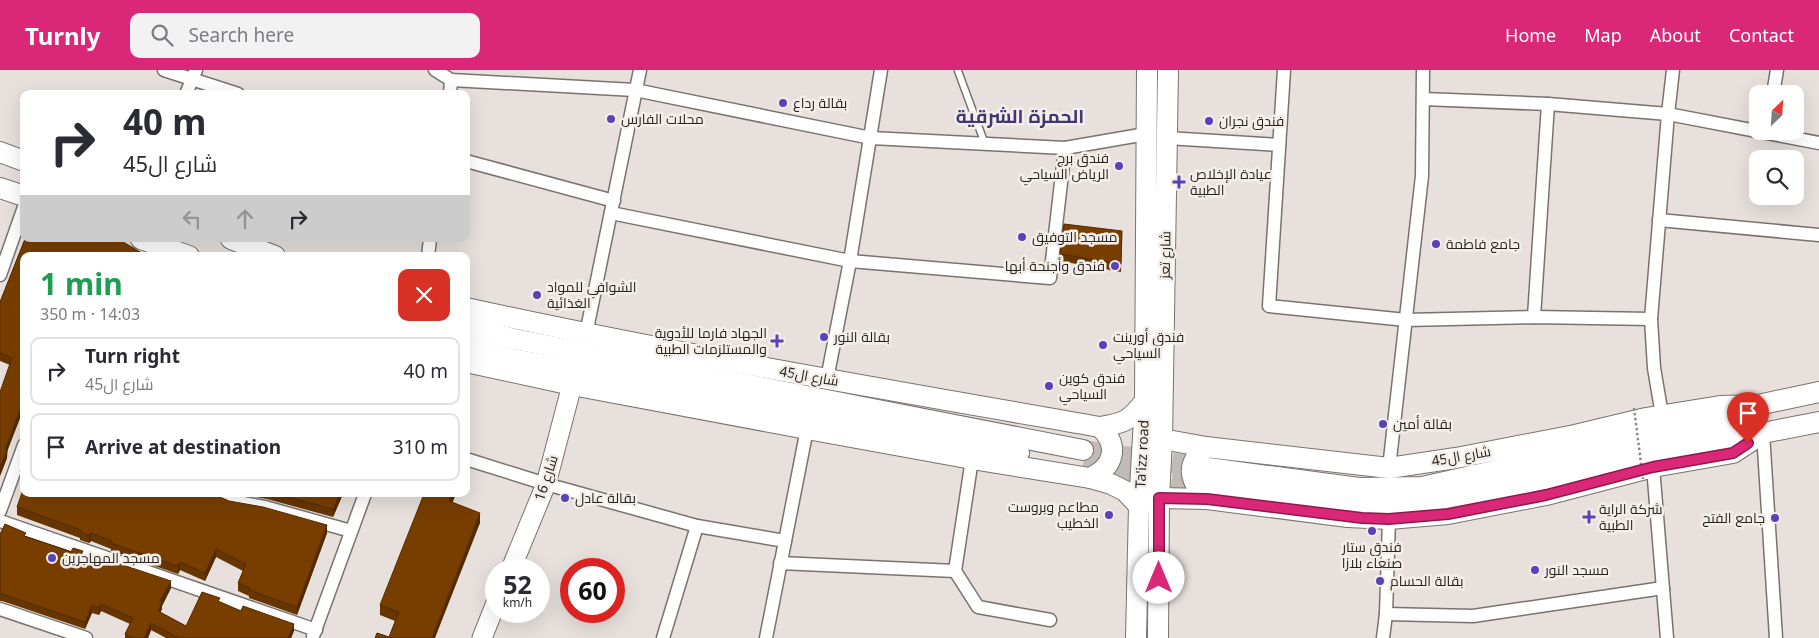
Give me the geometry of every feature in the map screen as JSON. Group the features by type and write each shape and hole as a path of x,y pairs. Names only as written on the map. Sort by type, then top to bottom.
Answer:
{"main road":[{"name":"شارع تعز","path":"1145,401 1147,70"},
{"name":"شارع تعز","path":"1162,440 1168,70"},
{"path":"0,152 20,160"},
{"path":"0,188 20,195"},
{"path":"149,242 178,252"},
{"path":"239,242 265,252"},
{"name":"شارع ال45","path":"470,309 586,334 1100,427 1117,424 1132,417 1145,401"},
{"name":"شارع ال45","path":"470,328 514,340 1085,464 1125,492 1139,506"},
{"name":"شارع ال45","path":"470,348 523,361 1085,464"},
{"name":"شارع ال45","path":"470,363 572,385 972,459 1085,464"},
{"name":"شارع ال45","path":"1162,440 1206,447 1389,468 1456,458 1662,415 1720,406 1758,405 1819,392"},
{"name":"Ta'izz road","path":"1139,506 1145,401"},
{"name":"شارع ال45","path":"1159,498 1207,484 1359,488 1422,487 1727,419 1758,405"},
{"name":"شارع ال45","path":"1207,484 1319,499 1411,504 1498,488 1734,436 1763,433 1819,422"},
{"path":"1085,464 1100,474 1108,466 1112,455 1112,444 1108,434 1100,427"},
{"name":"شارع ال45","path":"1207,484 1348,517 1389,519 1448,514 1546,495 1733,453 1763,433"},
{"name":"Ta'izz road","path":"1159,498 1162,440"},
{"path":"1206,447 1199,453 1191,470 1192,480 1196,489 1207,484"},
{"path":"1158,638 1159,498"},
{"path":"1136,638 1139,506"}],"street":[{"path":"164,70 193,75 229,90"},
{"path":"435,70 451,80 635,90 871,138 1065,148 1146,134"},
{"path":"586,334 640,70"},
{"path":"827,379 850,261 881,70"},
{"path":"1284,70 1269,306 1406,320 1534,317 1651,319"},
{"path":"1389,468 1422,176 1423,70"},
{"path":"1662,415 1654,368 1651,319 1673,70"},
{"path":"1774,85 1777,70"},
{"path":"187,90 193,75"},
{"path":"450,90 451,80"},
{"path":"1423,99 1548,104 1668,114 1749,129"},
{"path":"1534,317 1548,104"},
{"path":"1167,138 1279,145"},
{"path":"1804,140 1819,143"},
{"path":"470,162 612,207 850,261 1050,278 1065,148"},
{"path":"0,275 20,218"},
{"path":"1659,220 1819,235"},
{"name":"شارع 16","path":"515,558 546,484 572,385"},
{"path":"766,638 807,429"},
{"path":"1763,433 1776,638"},
{"path":"0,511 20,456"},
{"path":"972,459 955,570 978,607 1050,620"},
{"path":"470,460 546,484 697,526 785,541"},
{"path":"1648,473 1663,588 1667,638"},
{"path":"222,497 351,531"},
{"path":"0,521 314,634 364,497"},
{"path":"1383,638 1386,614 1389,519"},
{"path":"664,638 697,526"},
{"path":"780,563 955,570"},
{"path":"1386,614 1473,616 1663,588"},
{"path":"0,609 86,638"},
{"path":"482,638 488,623"}],"lane":[{"path":"958,71 985,144"}],"path":[{"path":"1634,408 1648,473"}],"building":[{"path":"1064,224 1122,231 1121,264 1060,254"},
{"path":"24,242 123,242 140,252 20,252 20,410 0,468 0,392 12,358 0,353 0,302"},
{"path":"20,497 220,497 229,501 263,507 327,525 297,607 249,590 250,588 238,583 246,564 216,549 205,573 180,562 178,566 111,543 112,541 91,533 89,535 80,532 81,530 17,507"},
{"path":"287,497 339,497 333,509"},
{"path":"423,497 451,497 449,501 480,513 432,638 375,638 377,633 389,637 399,612 380,605"},
{"path":"5,524 26,533 24,536 71,552 73,548 83,551 81,555 103,564 105,559 171,581 160,601 162,602 158,611 186,626 202,592 220,598 218,601 241,611 243,606 294,624 288,638 179,638 151,623 144,638 133,638 125,634 133,618 101,604 99,608 92,605 85,622 0,594 0,534"}],"tunnel":[{"path":"1083,450 1208,468"},
{"path":"1083,465 1205,484"}],"place":[{"name":"بقالة رداع","path":"783,103"},
{"name":"محلات الفارس","path":"611,119"},
{"name":"فندق نجران","path":"1209,121"},
{"name":"فندق برج الرياض السياحي","path":"1119,166"},
{"name":"عيادة الإخلاص الطبية","path":"1179,182"},
{"name":"مسجد التوفيق","path":"1022,237"},
{"name":"جامع فاطمة","path":"1436,244"},
{"name":"فندق وأجنحة أبها","path":"1115,266"},
{"name":"الشوافي للمواد الغذائية","path":"537,295"},
{"name":"بقالة النور","path":"824,337"},
{"name":"الجهاد فارما للأدوية والمستلزمات الطبية","path":"777,341"},
{"name":"فندق أورينت السياحي","path":"1103,345"},
{"name":"فندق كوين السياحي","path":"1049,386"},
{"name":"بقالة أمين","path":"1383,424"},
{"name":"بقالة عادل","path":"565,498"},
{"name":"مطاعم وبروست الخطيب","path":"1109,515"},
{"name":"شركة الراية الطبية","path":"1589,517"},
{"name":"جامع الفتح","path":"1775,518"},
{"name":"فندق ستار صنعاء بلازا","path":"1372,531"},
{"name":"مسجد المهاجرين","path":"52,558"},
{"name":"مسجد النور","path":"1535,570"},
{"name":"بقالة الحسام","path":"1380,581"}],"district":[{"name":"الحمزة الشرقية","path":"1020,116"}],"route":[{"path":"1159,578 1159,498 1207,499 1362,518 1389,519 1448,514 1546,495 1653,467 1733,453 1748,443"}]}
